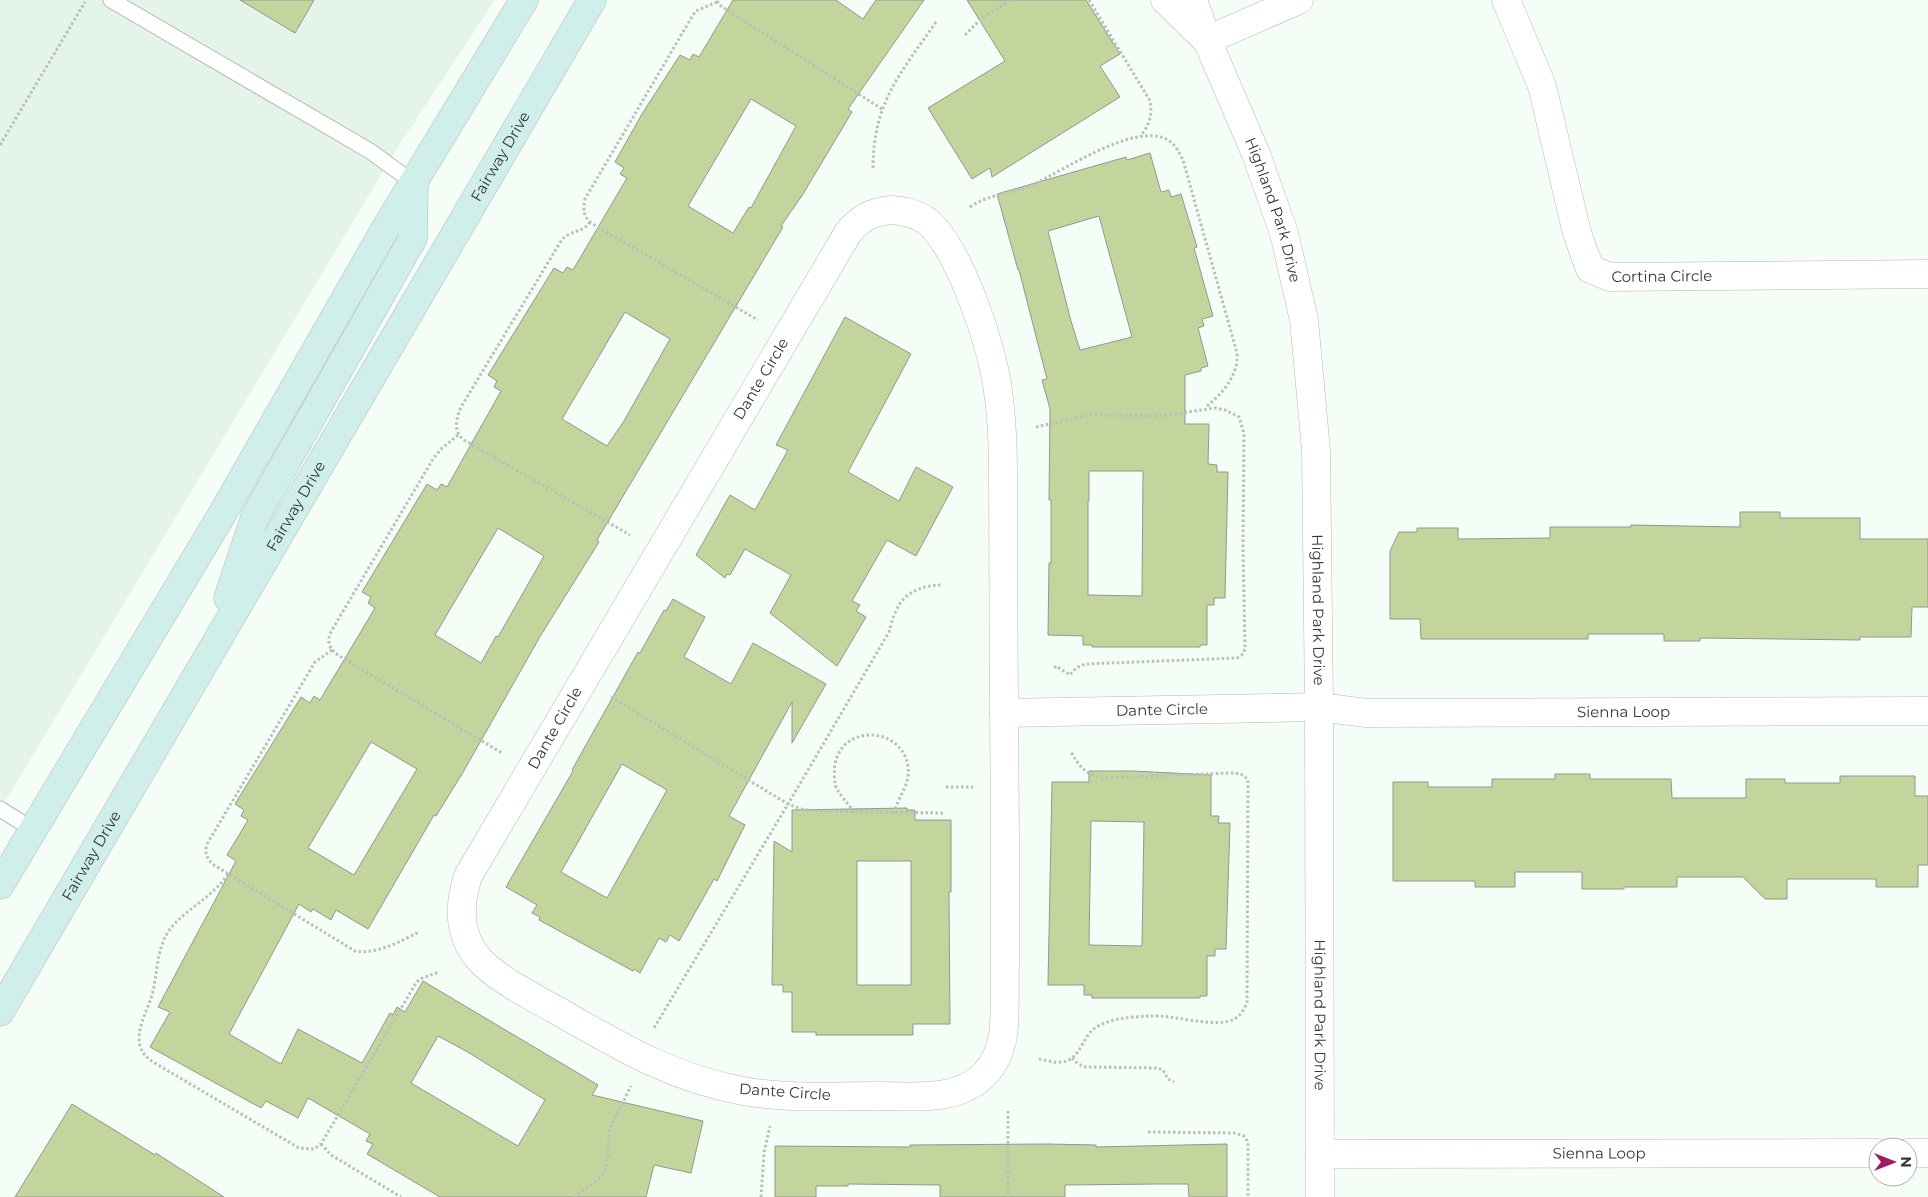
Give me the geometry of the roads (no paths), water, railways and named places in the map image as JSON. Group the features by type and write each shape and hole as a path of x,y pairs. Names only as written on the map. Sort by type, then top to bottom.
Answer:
{"main road":[{"path":"0,885 224,511 387,226 524,0"},
{"name":"Fairway Drive","path":"0,1012 592,0"},
{"path":"209,653 255,516 413,238 414,183"}],"street":[{"name":"Highland Park Drive","path":"1165,0 1207,40"},
{"name":"Highland Park Drive","path":"1193,0 1207,40 1256,154 1284,233 1304,320 1316,450 1319,707 1320,1197"},
{"path":"1207,40 1299,0"},
{"name":"Cortina Circle","path":"1506,0 1542,86 1577,233 1590,269 1610,277 1928,274"},
{"name":"Dante Circle","path":"880,211 904,211 916,215 926,221 936,231 957,264 981,323 992,358 998,391 1002,436 1004,713 1004,1033 998,1056 984,1076 963,1089 950,1094 917,1097 786,1095 745,1092 708,1083 674,1072 644,1059 546,1004 490,969 477,957 466,938 461,918 461,908 462,896 468,876 848,233 862,218 880,211"},
{"name":"Sienna Loop","path":"1319,707 1366,713 1928,712"},
{"name":"Dante Circle","path":"1004,713 1319,707"},
{"name":"Sienna Loop","path":"1320,1154 1868,1153"}],"lane":[{"path":"111,0 370,152 414,183"},
{"path":"0,809 32,829"}]}
